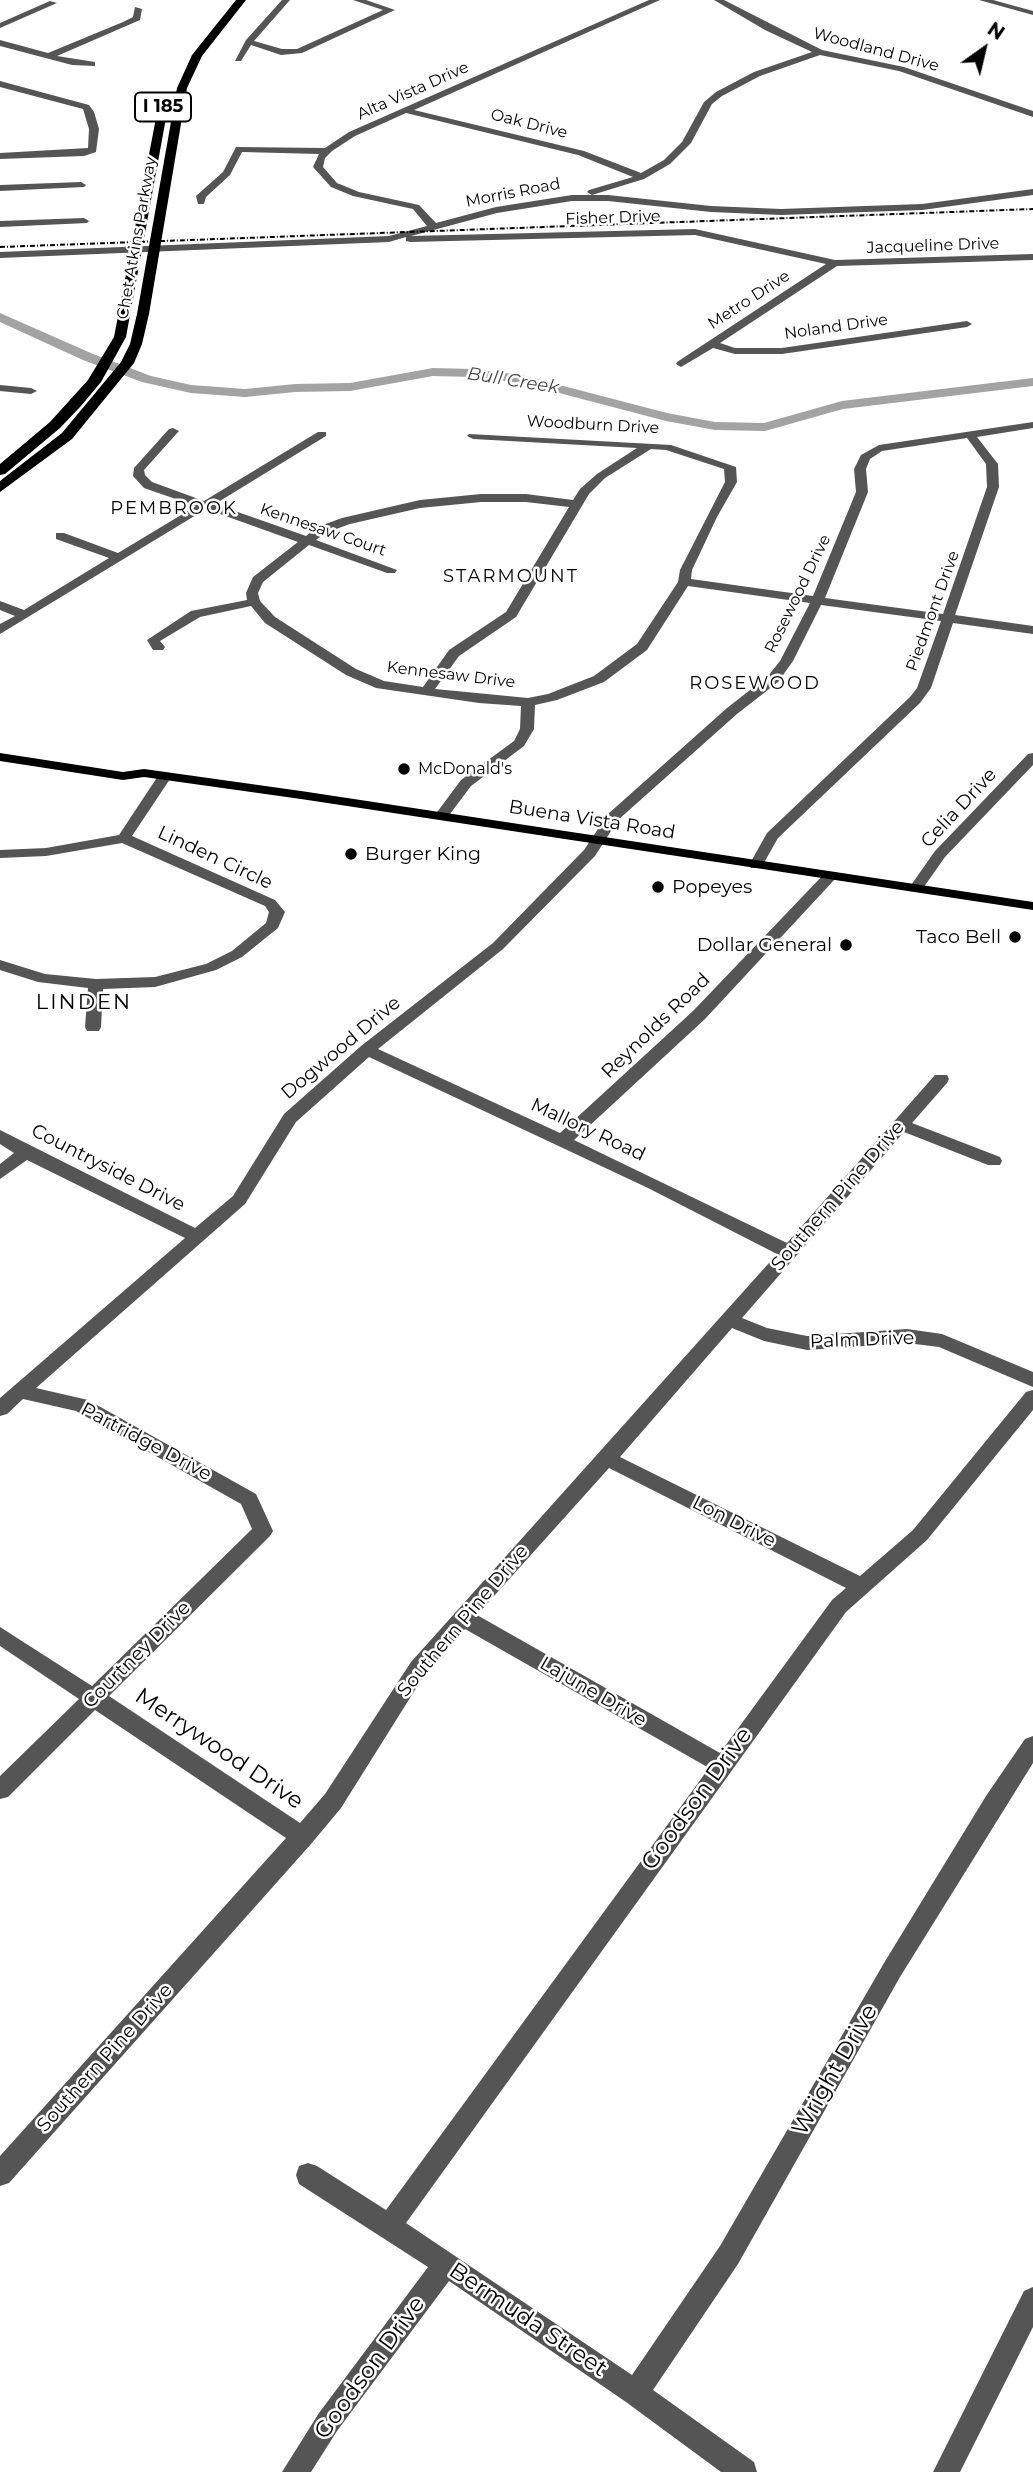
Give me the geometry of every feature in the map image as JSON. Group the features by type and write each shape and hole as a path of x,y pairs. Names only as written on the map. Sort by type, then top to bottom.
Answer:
{"highway":[{"path":"181,61 191,44 229,0"},
{"name":"Chet Atkins Parkway","path":"107,394 136,344 182,88 197,55 242,0"},
{"name":"Chet Atkins Parkway","path":"0,471 55,425 90,387 120,337 163,110"},
{"path":"0,488 67,436 107,394"},
{"path":"0,499 35,475 66,447 107,394"}],"main road":[{"name":"Buena Vista Road","path":"0,746 129,765 144,774"},
{"name":"Buena Vista Road","path":"0,757 123,776 165,776 1033,906"}],"street":[{"path":"238,59 249,42 286,0"},
{"path":"249,42 289,53 391,10 357,0"},
{"name":"Alta Vista Drive","path":"327,151 352,134 501,66 656,0"},
{"name":"Woodland Drive","path":"718,0 819,52 901,69 1033,114"},
{"path":"983,0 1033,13"},
{"path":"0,26 53,3"},
{"path":"49,56 126,24 137,18 138,9"},
{"path":"0,43 92,64"},
{"path":"572,198 641,177 667,162 686,143 708,102 719,94 757,74 819,52"},
{"path":"0,84 86,107 94,129 93,150 71,154 0,156"},
{"name":"Oak Drive","path":"407,111 581,153 617,165 641,177"},
{"path":"201,202 201,196 227,173 239,149 327,151 318,167 334,185 356,194 416,207 434,227"},
{"path":"0,188 80,185"},
{"name":"Morris Road","path":"0,255 389,239 495,210 572,198 608,198 710,209 781,212 931,206 1033,192"},
{"path":"0,224 84,221"},
{"name":"Fisher Drive","path":"389,239 695,232 835,263"},
{"name":"Jacqueline Drive","path":"835,263 1033,257"},
{"name":"Metro Drive","path":"681,364 835,263"},
{"name":"Noland Drive","path":"710,344 735,351 782,351 967,324"},
{"path":"0,388 31,391"},
{"name":"Rosewood Drive","path":"596,840 613,817 643,789 732,711 773,680 786,661 817,601 851,524 862,492 860,470 865,457 879,448 1033,425"},
{"name":"Kennesaw Court","path":"173,431 138,470 139,476 148,485 391,570"},
{"path":"0,630 322,434"},
{"name":"Woodburn Drive","path":"473,436 667,447 730,467 731,482 711,517 684,582 642,647 599,679 552,697 528,702"},
{"name":"Piedmont Drive","path":"756,865 772,836 915,700 924,688 993,487 992,464 971,436"},
{"path":"427,691 454,653 511,614 544,563 576,504 601,476 649,445"},
{"path":"158,647 153,640 196,614 254,602 252,593 257,580 321,530 346,521 420,504 481,498 526,498 576,504"},
{"path":"60,536 120,558"},
{"path":"684,582 1033,630"},
{"name":"Kennesaw Drive","path":"254,602 270,620 351,672 382,685 479,699 528,702"},
{"path":"0,605 24,615"},
{"path":"442,816 466,783 519,743 527,729 528,702"},
{"name":"Celia Drive","path":"916,888 940,854 1033,757"},
{"path":"0,854 46,852 124,838 165,776"},
{"name":"Linden Circle","path":"0,965 43,979 96,984 155,982 211,967 237,954 273,925 277,912 270,903 124,838"},
{"name":"Dogwood Drive","path":"0,1409 239,1200 290,1118 367,1050 498,946 590,853 596,840"},
{"name":"Reynolds Road","path":"562,1141 699,1015 831,875"},
{"path":"93,1027 96,984"},
{"name":"Mallory Road","path":"367,1050 562,1141 789,1252"},
{"name":"Southern Pine Drive","path":"0,2174 333,1801 418,1668 941,1079"},
{"path":"899,1124 994,1161"},
{"name":"Countryside Drive","path":"0,1136 26,1152 198,1237"},
{"path":"0,1173 26,1152"},
{"name":"Palm Drive","path":"729,1320 764,1334 807,1343 906,1336 942,1341 1033,1380"},
{"name":"Partridge Drive","path":"21,1392 81,1405 249,1499 256,1516"},
{"name":"Goodson Drive","path":"389,2225 839,1606 920,1535 1033,1397"},
{"name":"Lon Drive","path":"607,1458 861,1586"},
{"name":"Courtney Drive","path":"0,1790 263,1531 256,1516"},
{"name":"Lajune Drive","path":"464,1618 722,1765"},
{"name":"Merrywood Drive","path":"0,1635 303,1837"},
{"name":"Wright Drive","path":"635,2393 729,2255 900,1958 993,1803 1033,1745"},
{"name":"Bermuda Street","path":"308,2175 389,2225 635,2393 744,2472"},
{"name":"Goodson Drive","path":"295,2472 328,2422 446,2264"},
{"path":"946,2472 1033,2300"}],"waterway":[{"name":"Bull Creek","path":"0,317 88,357 147,379 191,389 245,393 295,388 350,387 433,372 473,373 521,379 666,417 715,426 765,427 842,405 1033,382"}],"railway":[{"path":"0,247 1033,209"}],"place":[{"name":"McDonald's","path":"404,769"},
{"name":"Burger King","path":"351,854"},
{"name":"Popeyes","path":"658,887"},
{"name":"Taco Bell","path":"1015,937"},
{"name":"Dollar General","path":"846,945"}],"district":[{"name":"PEMBROOK","path":"174,509"},
{"name":"STARMOUNT","path":"511,577"},
{"name":"ROSEWOOD","path":"755,684"},
{"name":"LINDEN","path":"84,1003"}]}
